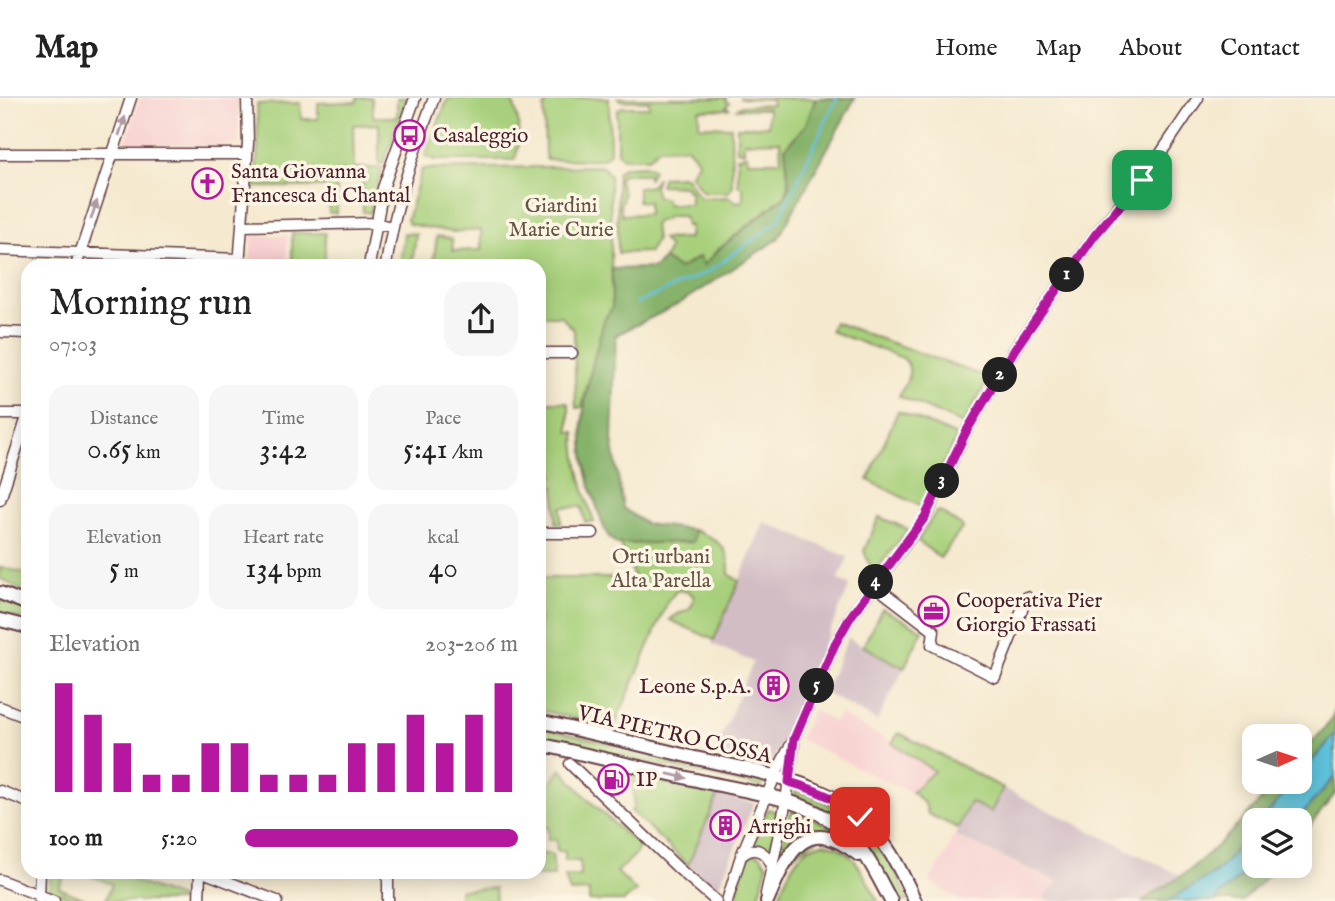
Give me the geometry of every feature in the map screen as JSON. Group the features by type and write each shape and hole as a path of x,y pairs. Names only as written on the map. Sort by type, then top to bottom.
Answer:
{"main road":[{"path":"0,593 21,601"},
{"path":"0,620 21,625"},
{"name":"VIA PIETRO COSSA","path":"546,723 774,777 821,793 849,808 877,834 891,851 915,901"},
{"name":"VIA PIETRO COSSA","path":"546,746 808,808 840,827 861,848 891,901"},
{"path":"766,901 788,855 809,839 831,837 844,843 871,864"}],"street":[{"path":"79,259 131,98"},
{"path":"239,259 247,154 247,98"},
{"path":"370,259 385,181 415,98"},
{"path":"387,259 404,181 434,98"},
{"path":"727,901 741,856 766,796 835,644 861,600 925,517 966,432 1015,349 1095,235 1157,159 1198,98"},
{"path":"0,154 247,154"},
{"path":"242,226 375,223 392,227"},
{"path":"0,250 186,259"},
{"path":"0,332 21,332"},
{"path":"546,353 572,353"},
{"path":"0,414 21,414"},
{"path":"0,500 21,436"},
{"path":"546,533 593,533"},
{"path":"873,585 934,631 932,645 995,677 1027,597"},
{"path":"0,707 21,715"},
{"path":"766,901 786,801 794,739"},
{"path":"570,764 716,901"},
{"path":"0,791 21,799"},
{"path":"741,856 752,850 759,850 768,857 772,866"},
{"path":"39,898 40,879"},
{"path":"199,901 201,879"},
{"path":"220,879 277,901"},
{"path":"388,879 388,901"},
{"path":"0,880 39,898 54,901"}],"shaded area":[{"path":"140,98 238,98 238,145 125,145"},
{"path":"252,236 287,236 287,259 250,259"},
{"path":"764,522 848,557 838,580 850,585 771,766 715,752 753,662 712,644"},
{"path":"848,638 904,668 877,721 824,692"},
{"path":"813,710 835,722 840,714 935,771 912,792 800,739"},
{"path":"1003,788 1182,876 1143,901 1051,901 1044,897 1058,882 955,836 971,802 991,812"},
{"name":"Arrighi","path":"718,795 754,803 717,890 688,865"},
{"path":"953,836 1058,883 1044,897 1051,901 960,901 929,881 946,855"}],"green space":[{"path":"357,98 372,98 373,117 397,117 397,98 407,98 383,164 379,164 379,124 353,125 354,168 382,168 370,213 363,212 362,171 336,171 337,213 329,213 328,187 255,187 257,104 300,103 301,119 318,119 318,103 357,102"},
{"path":"448,98 513,98 519,131 514,160 435,160 425,156"},
{"path":"545,98 609,98 610,152 603,159 547,160"},
{"path":"618,98 726,98 729,103 726,107 730,109 699,110 699,126 731,127 732,186 728,192 703,192 690,174 699,161 687,147 659,148 648,158 623,158 617,152 617,111 622,107 649,107 649,101 622,101"},
{"path":"739,98 816,98 805,126 785,148 789,185 785,196 719,249 704,265 699,257 679,269 664,259 669,248 662,239 689,238 690,226 686,226 684,216 667,216 654,225 656,240 649,252 618,253 617,173 623,167 648,166 653,170 648,180 648,174 623,174 619,178 623,194 620,205 622,215 648,214 648,202 638,201 638,188 651,186 657,177 654,187 657,197 666,199 666,204 690,204 690,191 687,191 686,186 660,185 663,177 685,176 700,198 729,197 736,202 743,201 743,188 738,185 737,157 747,155 748,161 781,161 780,141 744,142 744,152 737,150 737,127 768,126 768,109 737,109 741,106 772,105 771,99"},
{"path":"816,98 855,98 778,239 677,305 616,335 612,439 623,508 646,524 694,530 693,542 617,544 604,528 589,481 583,435 592,369 604,320 612,308 612,269 654,268 664,259 679,269 699,257 704,265 719,249 785,196 789,185 785,148 805,126"},
{"name":"Giardini Marie Curie","path":"602,166 610,175 612,308 604,320 582,407 576,408 574,330 561,316 546,316 546,259 434,259 437,236 452,239 453,251 481,250 481,230 452,232 409,224 407,220 422,169"},
{"path":"292,233 325,233 325,259 292,259"},
{"path":"404,233 416,234 413,259 401,259"},
{"path":"834,322 989,378 963,424 899,396 909,372 903,358 830,331"},
{"path":"546,402 566,402 569,405 569,432 575,432 578,467 594,522 585,522 582,507 561,507 561,523 556,523 555,487 552,481 546,481 546,478 554,477 553,464 548,464"},
{"path":"898,411 957,436 926,500 920,506 868,480"},
{"path":"939,511 963,527 940,558 918,541"},
{"path":"879,517 908,529 873,574 864,551"},
{"name":"Orti urbani Alta Parella","path":"694,530 721,545 727,556 729,574 739,581 714,640 670,620 688,610 693,603 694,597 689,592 677,590 668,601 614,727 546,712 546,578 621,578 629,583 633,574 620,544 692,542"},
{"path":"0,567 21,572 21,590 0,578"},
{"path":"0,600 21,608 21,619 0,612"},
{"path":"882,609 923,630 904,668 863,646"},
{"path":"1335,709 1335,734 1312,761 1312,742 1331,721"},
{"path":"546,729 763,779 763,785 760,787 546,739"},
{"path":"899,733 1003,788 991,812 970,802 958,828 928,814 925,804 912,792 934,771 892,743"},
{"path":"561,769 587,798 640,845 635,855 617,872 636,891 624,901 589,901 589,891 570,892 565,877 580,876 580,861 565,861 565,851 557,851 556,840 548,840 546,788"},
{"path":"633,776 718,795 688,865 631,811 634,807"},
{"path":"1335,777 1335,794 1312,823 1312,808 1307,808"},
{"path":"795,791 834,807 867,831 886,855 909,901 898,901 869,850 847,824 815,805 794,797"},
{"path":"1266,794 1284,794 1272,808 1254,808"},
{"path":"768,809 779,813 770,852 762,846 752,845"},
{"path":"795,810 827,825 845,839 828,832 779,864 789,815"},
{"path":"1242,821 1242,843 1218,871 1168,901 1143,901 1184,874"},
{"path":"823,843 834,845 851,856 878,901 785,901 780,894 795,862 806,850"},
{"path":"546,854 552,854 554,876 546,876"},
{"path":"754,854 760,855 767,865 758,901 737,901 745,861"},
{"path":"1242,875 1242,878 1266,878 1242,901 1213,901"},
{"path":"50,879 63,879 59,888 90,901 78,901 49,889"},
{"path":"99,879 134,879 133,881 183,899 191,879 189,901 105,901 112,884"},
{"path":"495,888 496,901 459,901 459,890"}],"water":[{"path":"1335,734 1335,777 1307,808 1272,808 1284,794 1312,794 1312,761"},
{"path":"1242,843 1242,875 1213,901 1168,901 1218,871"}],"waterway":[{"path":"637,303 710,271 778,221 837,98"}],"place":[{"name":"Casaleggio","path":"410,135"},
{"name":"Santa Giovanna Francesca di Chantal","path":"208,183"},
{"name":"Cooperativa Pier Giorgio Frassati","path":"933,612"},
{"name":"Leone S.p.A.","path":"774,686"},
{"name":"IP","path":"613,779"},
{"name":"Arrighi","path":"725,826"}],"route":[{"path":"860,817 821,793 789,782 794,739 835,644 861,600 925,517 966,432 1015,349 1095,235 1142,180"}]}
